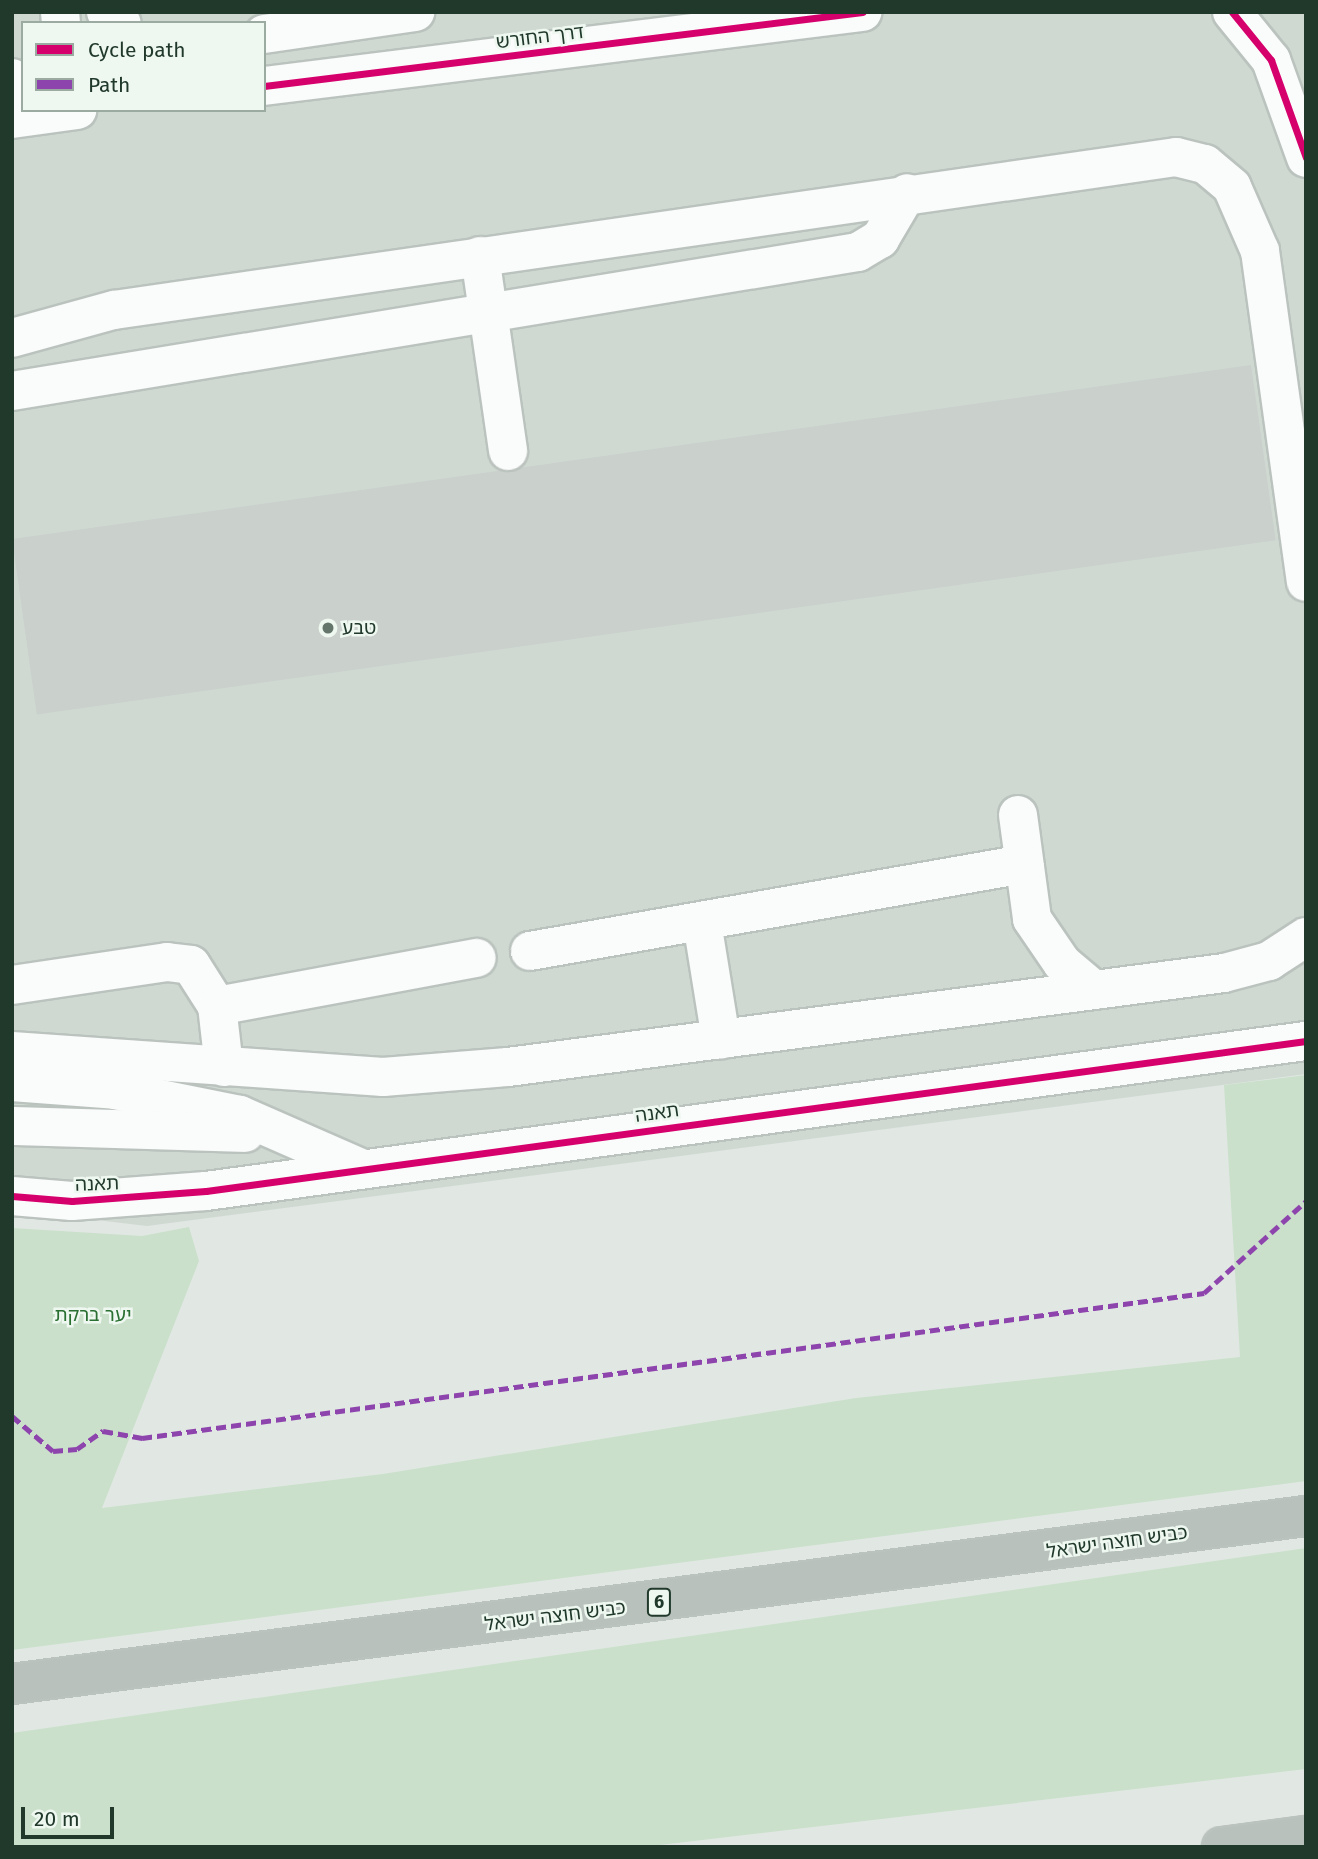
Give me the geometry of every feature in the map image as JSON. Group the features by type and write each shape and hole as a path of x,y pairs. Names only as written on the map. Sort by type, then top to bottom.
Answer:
{"highway":[{"name":"כביש חוצה ישראל","path":"12,1684 1306,1516"},
{"path":"1222,1847 1306,1836"}],"street":[{"path":"266,34 415,12"},
{"name":"דרך החורש","path":"266,86 862,12"},
{"path":"1232,12 1271,61 1306,158"},
{"path":"12,338 102,312 907,193 1176,157 1205,164 1232,187 1260,251 1306,582"},
{"path":"12,391 858,252 880,239 907,193"},
{"path":"480,256 508,452"},
{"path":"1017,816 1032,919 1062,963 1094,990"},
{"path":"530,951 1024,864"},
{"path":"702,922 721,1039"},
{"path":"12,1051 397,1076 721,1039 1224,973 1269,961 1306,937"},
{"path":"217,1006 477,958"},
{"path":"12,985 167,962 191,965 217,1006 224,1066"},
{"name":"תאנה","path":"12,1196 139,1198 1306,1041"},
{"path":"12,1082 173,1100 292,1134 361,1168"},
{"path":"12,1126 292,1134"}],"shaded area":[{"path":"12,12 1306,12 1306,1074 147,1226 12,1210"}],"green space":[{"name":"יער ברקת","path":"1306,1075 1306,1481 12,1650 12,1228 142,1236 189,1227 199,1261 102,1508 383,1474 856,1398 1240,1357 1224,1085"},
{"path":"1306,1548 1306,1769 643,1847 12,1847 12,1733"}],"building":[{"name":"טבע","path":"1251,365 1276,540 37,714 12,539"}],"marked path":[{"path":"12,1416 53,1451 77,1449 103,1431 142,1438 1204,1293 1306,1201"}],"cycle path":[{"path":"266,86 862,12"},
{"path":"1232,12 1271,60 1306,158"},
{"path":"12,1196 72,1201 206,1191 1306,1041"}],"place":[{"name":"טבע","path":"328,628"}]}
